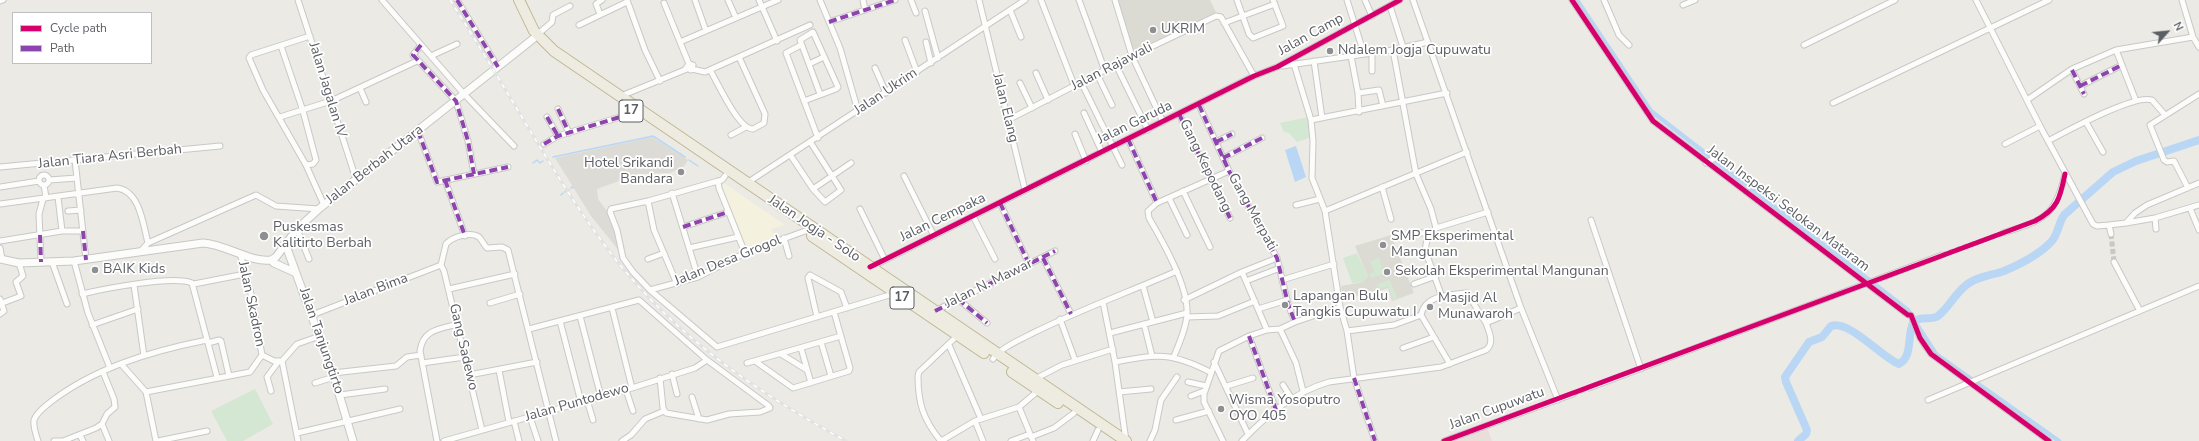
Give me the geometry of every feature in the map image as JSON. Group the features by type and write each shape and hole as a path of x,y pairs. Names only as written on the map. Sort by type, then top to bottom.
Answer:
{"highway":[{"name":"Jalan Jogja - Solo","path":"512,0 535,37 551,57 633,113 747,183 935,311 1038,390 1115,441"},
{"name":"Jalan Jogja - Solo","path":"519,0 535,37 693,150 721,178 805,231 958,335 1035,379 1126,441"}],"main road":[{"name":"Jalan Berbah Utara","path":"271,260 276,257 297,229 321,207 535,37"},
{"path":"1,259 19,263 74,261 203,243 221,246 254,258 271,260 274,263 296,273"},
{"name":"Jalan Tanjungtirto","path":"285,243 320,336 348,420 353,441"}],"street":[{"name":"Jalan Jagalan IV","path":"298,0 356,179"},
{"path":"382,0 464,94 514,146"},
{"path":"457,0 498,67"},
{"path":"600,14 596,4 602,0"},
{"path":"695,0 706,31"},
{"path":"728,0 736,18"},
{"path":"759,0 777,41"},
{"path":"680,42 778,0"},
{"path":"820,0 840,48 858,111"},
{"path":"863,0 865,10"},
{"path":"829,22 895,0"},
{"path":"911,0 916,14"},
{"name":"Jalan Elang","path":"979,0 1025,190"},
{"name":"Jalan Ukrim","path":"747,183 791,156 1025,0"},
{"path":"1041,0 1074,85"},
{"path":"1079,0 1106,70"},
{"path":"1115,0 1132,56 1163,122"},
{"path":"1237,0 1243,16 1251,37 1263,36 1283,26 1274,2 1243,16 1224,23 1254,76"},
{"path":"1347,0 1364,54"},
{"path":"1366,0 1372,16"},
{"name":"Jalan Camp","path":"1254,76 1277,67 1400,0"},
{"path":"1413,0 1447,92 1521,308 1558,400"},
{"name":"Jalan Inspeksi Selokan Mataram","path":"1572,0 1655,119 1708,163 1870,282 1908,315 1911,314 1920,338 1931,354 2049,441"},
{"path":"1604,0 1619,35 1629,45"},
{"path":"1683,5 1695,0"},
{"path":"1804,45 1894,0"},
{"path":"1976,0 2065,174 2093,224 2097,226 2109,225 2155,218 2199,205"},
{"path":"1833,103 2048,0"},
{"path":"2182,0 2193,37 2199,47"},
{"path":"580,25 627,1 645,50 660,81"},
{"path":"664,3 689,67"},
{"path":"535,37 552,22 553,15 570,6"},
{"path":"1390,6 1403,47"},
{"path":"1010,10 1021,37"},
{"path":"925,11 938,58"},
{"name":"Jalan Rajawali","path":"1008,120 1132,56 1216,16 1221,17 1224,23"},
{"path":"620,97 660,81 689,67 702,72 710,70 810,25"},
{"path":"804,101 838,87 813,32 801,39 801,45 820,94"},
{"path":"140,252 148,243 256,195 276,206 321,207 306,165 264,90 249,58 251,55 310,36"},
{"path":"2027,100 2072,70 2116,50 2193,37"},
{"path":"905,40 917,72"},
{"path":"926,42 932,63"},
{"path":"1277,67 1393,50 1428,42"},
{"path":"431,56 457,44"},
{"path":"421,45 412,54 417,61 456,100 468,141 474,174"},
{"path":"801,45 786,53 818,138"},
{"path":"281,46 303,110 316,160 313,164 306,165"},
{"path":"1393,50 1401,102 1416,174 1431,209 1436,228"},
{"path":"2116,50 2136,100"},
{"path":"1372,53 1372,70"},
{"path":"1350,56 1358,93 1359,112"},
{"path":"731,135 746,128 753,129 761,126 766,117 739,57"},
{"path":"808,64 824,57"},
{"path":"280,117 331,102 417,61"},
{"path":"1314,61 1322,118"},
{"path":"1294,64 1311,120 1314,141 1312,178 1325,211 1340,307 1347,332 1354,378 1375,441"},
{"path":"1116,65 1148,130"},
{"path":"2080,86 2122,66"},
{"path":"875,68 886,93"},
{"path":"710,70 739,120 746,128"},
{"path":"2072,70 2084,94"},
{"path":"1036,73 1048,100"},
{"path":"1097,74 1112,105"},
{"name":"Jalan Garuda","path":"1025,190 1199,105 1254,76"},
{"path":"1081,82 1122,165"},
{"path":"1020,83 1032,108"},
{"path":"360,88 366,102"},
{"path":"1358,93 1379,90 1383,106"},
{"path":"1311,120 1359,112 1447,92"},
{"path":"2188,188 2175,163 2172,161 2166,162 2164,160 2150,125 2199,94"},
{"path":"2048,141 2136,100 2152,100 2165,115"},
{"name":"Gang Merpati","path":"1199,105 1229,171 1277,258 1287,300 1295,322"},
{"path":"558,109 569,132"},
{"path":"544,144 569,132 633,113"},
{"path":"1084,113 1102,152"},
{"name":"Gang Kepodang","path":"1179,114 1230,218"},
{"path":"547,117 558,136"},
{"path":"2086,122 2102,152"},
{"path":"2005,144 2040,126"},
{"path":"418,131 436,181 438,182 508,167"},
{"path":"1075,134 1086,161"},
{"path":"1216,142 1232,134"},
{"path":"1223,158 1262,138"},
{"path":"1128,139 1157,203"},
{"path":"791,156 823,202 839,193 841,190 811,142"},
{"name":"Jalan Tiara Asri Berbah","path":"0,167 220,146"},
{"path":"1325,211 1382,186 1416,174 1467,152"},
{"path":"1708,163 1715,158"},
{"path":"75,160 86,260"},
{"path":"813,189 832,174 851,163"},
{"path":"39,181 40,176 43,175 42,164"},
{"path":"1174,356 1187,315 1177,271 1149,218 1148,211 1157,203 1229,171"},
{"path":"2003,233 2035,221 2050,213 2060,193 2065,174"},
{"path":"43,175 47,176 49,180"},
{"path":"904,176 934,236"},
{"path":"42,262 39,214 44,199 44,185 49,180 77,178"},
{"path":"744,253 728,212 721,178 648,201 611,209 610,212 617,230 623,258 650,290 716,348 896,294"},
{"path":"445,180 465,236"},
{"path":"0,187 39,181 44,185"},
{"path":"2126,223 2147,205 2199,183"},
{"path":"1382,186 1391,219"},
{"path":"0,204 78,195 118,188 128,191 134,199 148,243"},
{"name":"Jalan Cempaka","path":"870,267 1025,190"},
{"path":"1183,191 1210,247"},
{"path":"672,193 698,277"},
{"path":"58,197 62,231"},
{"path":"1169,198 1187,235"},
{"path":"1296,205 1320,199"},
{"path":"648,201 651,222 677,284"},
{"path":"1000,203 1030,264"},
{"path":"2190,208 2199,230"},
{"path":"860,209 885,260"},
{"path":"68,211 81,210"},
{"path":"683,228 728,212"},
{"path":"1442,297 1436,276 1425,250 1427,240 1436,228 1488,212"},
{"path":"973,216 995,259"},
{"path":"2155,218 2156,229"},
{"path":"1591,220 1641,369"},
{"path":"2109,225 2111,234"},
{"path":"297,229 309,259"},
{"path":"0,241 62,231 83,231"},
{"name":"Jalan Desa Grogol","path":"650,290 677,284 698,277 744,253 805,231"},
{"path":"1416,233 1432,233"},
{"path":"441,265 446,244 452,239 472,234 478,236 487,248 508,249 556,441"},
{"path":"689,248 738,237"},
{"path":"784,238 789,256"},
{"path":"0,248 1,259"},
{"name":"Jalan N. Mawar","path":"935,311 1055,251"},
{"name":"Jalan Skadron","path":"240,253 252,294 262,355"},
{"path":"648,259 664,253"},
{"path":"1589,388 1942,255"},
{"path":"1043,258 1071,314"},
{"path":"1184,300 1242,272 1277,258"},
{"path":"74,261 82,294 92,325 110,368"},
{"path":"52,262 67,304"},
{"path":"2114,262 2140,311"},
{"path":"0,314 4,311 0,302 21,296 16,282 22,276 19,263"},
{"path":"1282,280 1334,264"},
{"name":"Gang Sadewo","path":"441,265 444,271 458,324 482,430"},
{"name":"Jalan Bima","path":"312,315 441,265"},
{"path":"1246,281 1280,268"},
{"path":"995,356 1060,319 1177,271"},
{"path":"1242,272 1267,330"},
{"path":"82,294 134,285 182,280 194,284 246,274"},
{"path":"449,290 515,274"},
{"path":"817,317 808,278 810,275 841,292 847,308"},
{"path":"1414,284 1436,276"},
{"path":"194,284 217,377"},
{"path":"134,285 144,356"},
{"path":"1143,286 1153,322"},
{"path":"1928,400 2199,286"},
{"path":"490,303 520,294"},
{"path":"1242,441 1276,410 1303,391 1329,382 1414,371 1450,364 1488,349 1491,340 1486,323 1468,294 1442,297 1424,304 1421,315 1450,364"},
{"path":"958,299 987,323"},
{"path":"529,329 639,300 707,360 770,408 760,412 729,414 707,420 666,413 664,411 645,419 631,435 622,441"},
{"path":"1258,309 1287,300"},
{"path":"1110,333 1187,315 1209,316 1226,314 1255,301"},
{"path":"1102,302 1113,349 1126,441"},
{"path":"1223,441 1204,402 1205,388 1210,372 1223,347 1267,330 1280,329 1295,322 1340,307"},
{"path":"612,308 633,411"},
{"path":"1486,323 1521,308"},
{"path":"92,325 138,309"},
{"path":"755,361 793,388 850,369 834,312"},
{"path":"1347,332 1394,325 1421,315"},
{"path":"580,316 601,397"},
{"path":"1060,319 1075,360"},
{"path":"560,321 581,402"},
{"path":"437,441 422,363 421,343 428,334 458,324"},
{"path":"1144,324 1152,356"},
{"path":"1280,329 1296,363 1303,391"},
{"path":"958,335 919,372 918,376 919,403 934,433 943,441 975,421 1019,407 1038,390"},
{"path":"271,391 267,377 281,361 297,344 320,336"},
{"path":"747,363 841,336"},
{"path":"1250,336 1276,410"},
{"path":"1402,348 1434,337"},
{"path":"38,441 34,420 37,415 55,399 73,387 110,368 144,356 207,341 219,340 221,342 229,376"},
{"path":"822,342 831,376"},
{"path":"949,345 981,419"},
{"path":"801,348 811,383"},
{"path":"1035,379 1049,370 1075,360 1113,349"},
{"path":"781,354 807,370"},
{"path":"146,392 217,377 250,372 262,355 274,361 281,361"},
{"path":"315,383 333,375 396,366 406,357 421,355"},
{"path":"1115,362 1152,356 1174,356 1210,372"},
{"path":"422,363 465,358"},
{"name":"Jalan Puntodewo","path":"444,441 629,389 672,374 695,368 707,360"},
{"path":"281,361 298,441"},
{"path":"469,376 537,362"},
{"path":"1214,362 1227,386 1248,434"},
{"path":"122,365 146,392 157,441 207,431"},
{"path":"499,370 511,422 519,441"},
{"path":"54,441 63,441 80,435 102,424 105,416 116,406 103,372"},
{"path":"672,374 677,394"},
{"path":"1150,441 1155,430 1161,400 1177,377"},
{"path":"660,378 664,411"},
{"path":"1227,386 1253,378"},
{"path":"1188,382 1205,388"},
{"path":"1283,385 1292,399"},
{"path":"340,395 385,388"},
{"path":"1191,396 1205,388"},
{"path":"1119,392 1151,389"},
{"name":"Jalan Cupuwatu","path":"1444,441 1573,394"},
{"path":"692,397 699,419"},
{"path":"587,400 593,420"},
{"path":"1019,407 1031,437"},
{"path":"297,433 400,409"},
{"path":"1176,420 1209,411"},
{"path":"1011,441 1031,437 1054,428 1074,413"},
{"path":"530,416 538,441"},
{"path":"975,421 983,441"},
{"path":"102,424 109,441"},
{"path":"1093,441 1098,430"},
{"path":"80,435 83,441"}],"shaded area":[{"name":"UKRIM","path":"1118,0 1210,0 1216,12 1136,50 1133,50"},
{"path":"652,137 688,160 684,166 670,173 638,174 597,189 598,199 609,214 620,252 591,216 555,158"},
{"path":"724,183 785,225 771,229 776,239 745,249 738,226 721,188"},
{"name":"Sekolah Eksperimental Mangunan","path":"1391,235 1414,293 1392,301 1388,288 1374,293 1343,298 1341,286 1363,282 1368,276 1355,246"},
{"path":"1487,427 1492,441 1445,441"}],"green space":[{"path":"1309,117 1311,137 1297,142 1289,133 1284,132 1280,123"},
{"path":"1357,253 1368,276 1363,282 1352,283 1343,258"},
{"path":"1379,257 1384,274 1371,278 1369,274 1374,272 1370,262"},
{"path":"1390,280 1397,298 1393,300 1388,286 1379,289 1377,284"},
{"path":"255,389 273,424 243,441 227,441 211,411"}],"water":[{"path":"1296,146 1306,177 1295,182 1285,150"}],"waterway":[{"path":"1577,0 1651,111 1908,310 1912,317"},
{"path":"553,157 653,136 685,157"},
{"path":"1798,441 1806,434 1807,430 1785,377 1809,342 1822,337 1831,326 1839,326 1847,328 1899,364 1903,361 1908,351 1911,328 1915,321 1918,319 1938,316 1960,290 1969,283 2010,269 2041,251 2057,233 2064,215 2113,172 2136,161 2199,140"},
{"path":"533,163 537,160 540,163 543,161"},
{"path":"689,160 698,166"},
{"path":"1916,323 1936,354 2059,441"}],"tunnel":[{"path":"1942,255 2003,233"},
{"path":"2111,234 2114,262"},
{"path":"1573,394 1589,388"}],"railway":[{"path":"450,0 578,208 607,248 638,286 661,310 709,353 762,391 846,441"}],"marked path":[{"path":"457,0 498,67"},
{"path":"829,22 895,0"},
{"path":"421,45 413,55 456,101 468,141 474,174"},
{"path":"2080,86 2122,65"},
{"path":"2072,70 2084,94"},
{"path":"1199,105 1229,171 1277,258 1288,304 1295,322"},
{"path":"558,109 569,133"},
{"path":"544,144 558,136 633,113"},
{"path":"1179,114 1230,218"},
{"path":"547,117 558,136"},
{"path":"418,131 437,182 508,167"},
{"path":"1216,142 1232,134"},
{"path":"1223,158 1262,138"},
{"path":"1128,139 1157,203"},
{"path":"445,180 465,236"},
{"path":"1000,203 1029,264"},
{"path":"683,227 728,212"},
{"path":"83,231 86,260"},
{"path":"40,235 41,262"},
{"path":"935,311 1055,251"},
{"path":"1043,258 1071,314"},
{"path":"958,299 987,323"},
{"path":"1249,336 1276,410"},
{"path":"1354,378 1375,441"}],"cycle path":[{"path":"870,267 1254,76 1277,67 1400,0"},
{"path":"1572,0 1653,121 1908,315 1911,315 1920,338 1931,354 2049,441"},
{"path":"1444,441 2035,221 2049,212 2057,202 2065,174"}],"place":[{"name":"UKRIM","path":"1153,30"},
{"name":"Ndalem Jogja Cupuwatu","path":"1330,51"},
{"name":"Hotel Srikandi Bandara","path":"681,172"},
{"name":"Puskesmas Kalitirto Berbah","path":"264,236"},
{"name":"SMP Eksperimental Mangunan","path":"1383,245"},
{"name":"BAIK Kids","path":"95,270"},
{"name":"Sekolah Eksperimental Mangunan","path":"1387,272"},
{"name":"Lapangan Bulu Tangkis Cupuwatu I","path":"1285,305"},
{"name":"Masjid Al Munawaroh","path":"1430,307"},
{"name":"Wisma Yosoputro OYO 405","path":"1221,409"}]}
